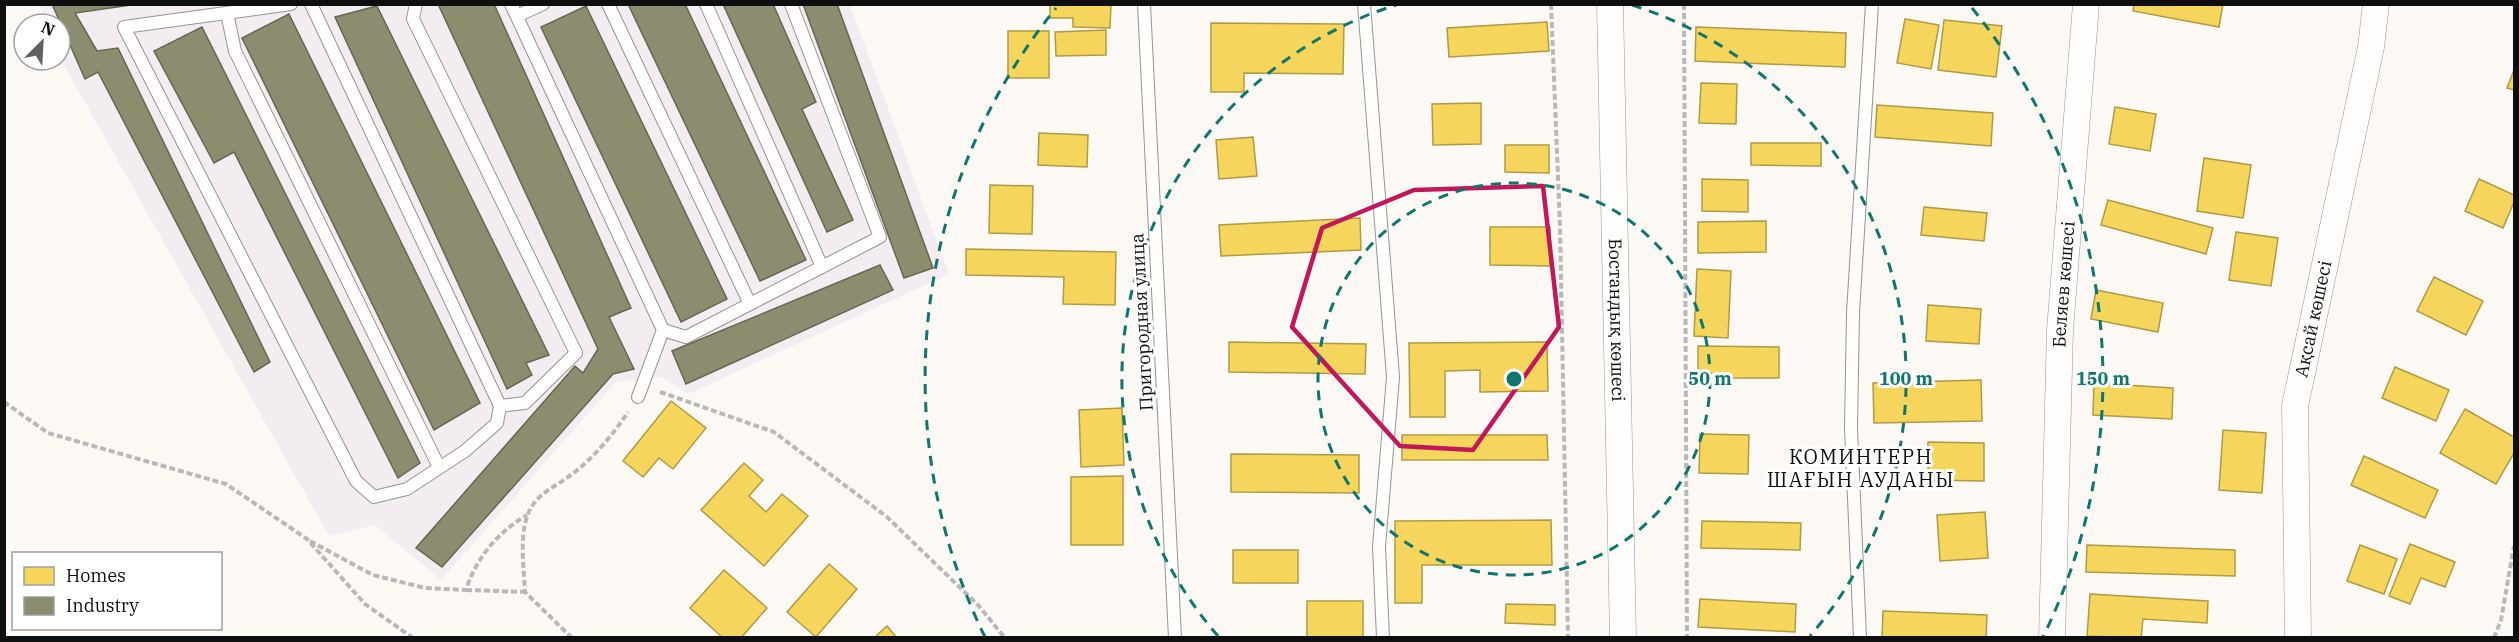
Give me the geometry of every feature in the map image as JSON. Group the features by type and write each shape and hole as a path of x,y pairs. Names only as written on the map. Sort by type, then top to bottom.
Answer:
{"street":[{"name":"Бостандық көшесі","path":"1610,4 1623,638"},
{"name":"Беляев көшесі","path":"2052,638 2060,330 2086,4"},
{"name":"Ақсай көшесі","path":"2298,638 2295,406 2371,47 2376,4"}],"lane":[{"path":"291,4 124,27 356,481 374,497 407,489 465,451 497,423 500,406 311,4"},
{"path":"416,4 413,19 576,352 525,403 500,406"},
{"path":"543,4 514,10 663,330 638,397"},
{"path":"608,4 750,304"},
{"path":"706,4 822,267"},
{"path":"663,330 686,337 880,237 791,4"},
{"name":"Пригородная улица","path":"1144,4 1175,638"},
{"path":"1364,4 1393,377 1379,547 1383,638"},
{"path":"1860,638 1851,428 1853,313 1872,4"},
{"path":"227,13 235,51 439,467"}],"path":[{"path":"1551,4 1560,226 1568,638"},
{"path":"1684,4 1687,638"},
{"path":"525,592 523,546 527,515 534,502 547,489 573,474 618,428 638,397 659,391 774,432 886,517 978,604 1005,638"},
{"path":"4,402 48,433 226,484 307,539 373,575 424,588 525,592 572,638"},
{"path":"466,590 470,578 487,549 510,525 527,515"},
{"path":"307,539 366,603 413,638"},
{"path":"2494,638 2501,620 2514,546"}],"highlighted area":[{"path":"1543,186 1559,327 1473,450 1400,446 1292,327 1322,228 1414,190"}],"shaded area":[{"path":"40,5 850,5 949,274 688,394 661,377 616,382 441,580 375,525 329,536 68,72 72,72 72,12 42,12"}],"building: Homes":[{"path":"1050,4 1111,4 1110,28 1073,27 1073,18 1050,18"},
{"path":"2134,4 2223,4 2219,27 2133,11"},
{"path":"1905,19 1939,25 1931,69 1897,63"},
{"path":"1944,20 2002,26 1996,77 1938,70"},
{"path":"1547,22 1549,51 1449,57 1447,28"},
{"path":"1211,23 1344,24 1343,74 1244,73 1244,92 1211,92"},
{"path":"1696,27 1846,33 1845,67 1695,61"},
{"path":"1106,30 1106,55 1056,56 1055,32"},
{"path":"1008,31 1049,31 1049,78 1008,78"},
{"path":"2514,70 2514,90 2507,88"},
{"path":"1701,83 1737,84 1736,124 1699,123"},
{"path":"1481,103 1481,144 1433,145 1432,104"},
{"path":"1877,105 1993,113 1991,146 1875,137"},
{"path":"2115,107 2156,114 2150,151 2109,144"},
{"path":"1039,133 1088,135 1087,167 1038,165"},
{"path":"1253,137 1257,176 1219,179 1216,140"},
{"path":"1751,143 1821,143 1821,166 1751,165"},
{"path":"1505,145 1549,145 1549,173 1505,172"},
{"path":"2204,158 2251,165 2243,218 2197,211"},
{"path":"1702,179 1748,180 1748,212 1702,211"},
{"path":"2479,179 2514,195 2514,202 2503,228 2465,211"},
{"path":"990,185 1033,186 1032,234 989,233"},
{"path":"2108,200 2213,228 2206,254 2101,225"},
{"path":"1924,207 1987,213 1984,241 1921,235"},
{"path":"1360,218 1361,250 1221,256 1219,225"},
{"path":"1766,221 1766,252 1698,253 1698,222"},
{"path":"1490,227 1550,227 1550,266 1490,265"},
{"path":"2236,232 2278,238 2271,286 2229,280"},
{"path":"966,249 1116,252 1115,305 1063,304 1064,277 966,275"},
{"path":"1697,269 1731,271 1728,338 1694,336"},
{"path":"2434,277 2483,301 2466,335 2417,311"},
{"path":"2096,290 2163,303 2158,332 2091,319"},
{"path":"1928,305 1981,309 1979,344 1926,341"},
{"path":"1229,342 1366,344 1365,374 1229,372"},
{"path":"1547,342 1548,391 1480,392 1480,370 1445,371 1445,417 1410,417 1409,343"},
{"path":"1698,346 1779,347 1779,378 1698,378"},
{"path":"2395,367 2449,390 2436,421 2382,398"},
{"path":"1981,380 1982,421 1874,423 1873,383"},
{"path":"2094,383 2173,388 2172,419 2093,415"},
{"path":"671,401 706,428 673,469 659,458 643,477 623,461"},
{"path":"1122,408 1124,465 1081,467 1079,410"},
{"path":"2465,409 2514,437 2514,453 2496,484 2440,453"},
{"path":"2223,430 2266,433 2262,493 2219,490"},
{"path":"1700,434 1749,435 1748,474 1699,473"},
{"path":"1402,435 1547,435 1548,460 1402,460"},
{"path":"1928,442 1984,443 1984,481 1928,480"},
{"path":"1231,454 1359,455 1359,493 1231,492"},
{"path":"2364,456 2438,490 2425,518 2351,485"},
{"path":"744,463 763,480 749,496 766,512 782,494 808,516 764,566 701,510"},
{"path":"1123,476 1123,545 1071,545 1071,477"},
{"path":"1985,512 1988,558 1940,561 1937,515"},
{"path":"1551,520 1552,565 1422,565 1422,603 1395,603 1395,521"},
{"path":"1702,521 1801,523 1800,550 1701,548"},
{"path":"2410,544 2455,562 2445,587 2421,578 2410,604 2389,596"},
{"path":"2087,545 2235,550 2235,576 2086,572"},
{"path":"2360,545 2397,559 2384,594 2347,581"},
{"path":"1233,550 1298,550 1298,583 1233,583"},
{"path":"829,564 857,589 816,637 787,612"},
{"path":"724,570 767,608 741,638 723,638 690,608"},
{"path":"2090,594 2208,601 2207,623 2143,619 2141,638 2087,636"},
{"path":"1700,599 1796,604 1795,632 1698,627"},
{"path":"1307,601 1363,601 1363,638 1307,638"},
{"path":"1506,604 1555,605 1555,625 1505,623"},
{"path":"1883,611 1987,615 1986,638 1882,638"},
{"path":"887,626 897,638 874,638"}],"building: Industry":[{"path":"52,4 138,4 75,13 97,51 118,48 270,362 254,372 98,72 85,79 72,49 72,12 56,12"},
{"path":"438,4 494,4 631,308 609,317 634,369 613,374 442,567 416,548 575,366 583,373 598,349"},
{"path":"628,4 685,4 806,260 760,281"},
{"path":"723,4 773,4 816,102 802,109 853,220 827,232"},
{"path":"803,4 837,4 933,268 904,278"},
{"path":"377,6 549,355 526,363 532,375 507,389 335,17"},
{"path":"586,6 727,299 681,322 541,27"},
{"path":"289,14 480,403 434,430 242,38"},
{"path":"202,27 420,463 398,478 234,152 214,163 154,51"},
{"path":"880,265 893,290 686,384 672,351"}],"district":[{"name":"КОМИНТЕРН ШАҒЫН АУДАНЫ","path":"1861,468"}]}
